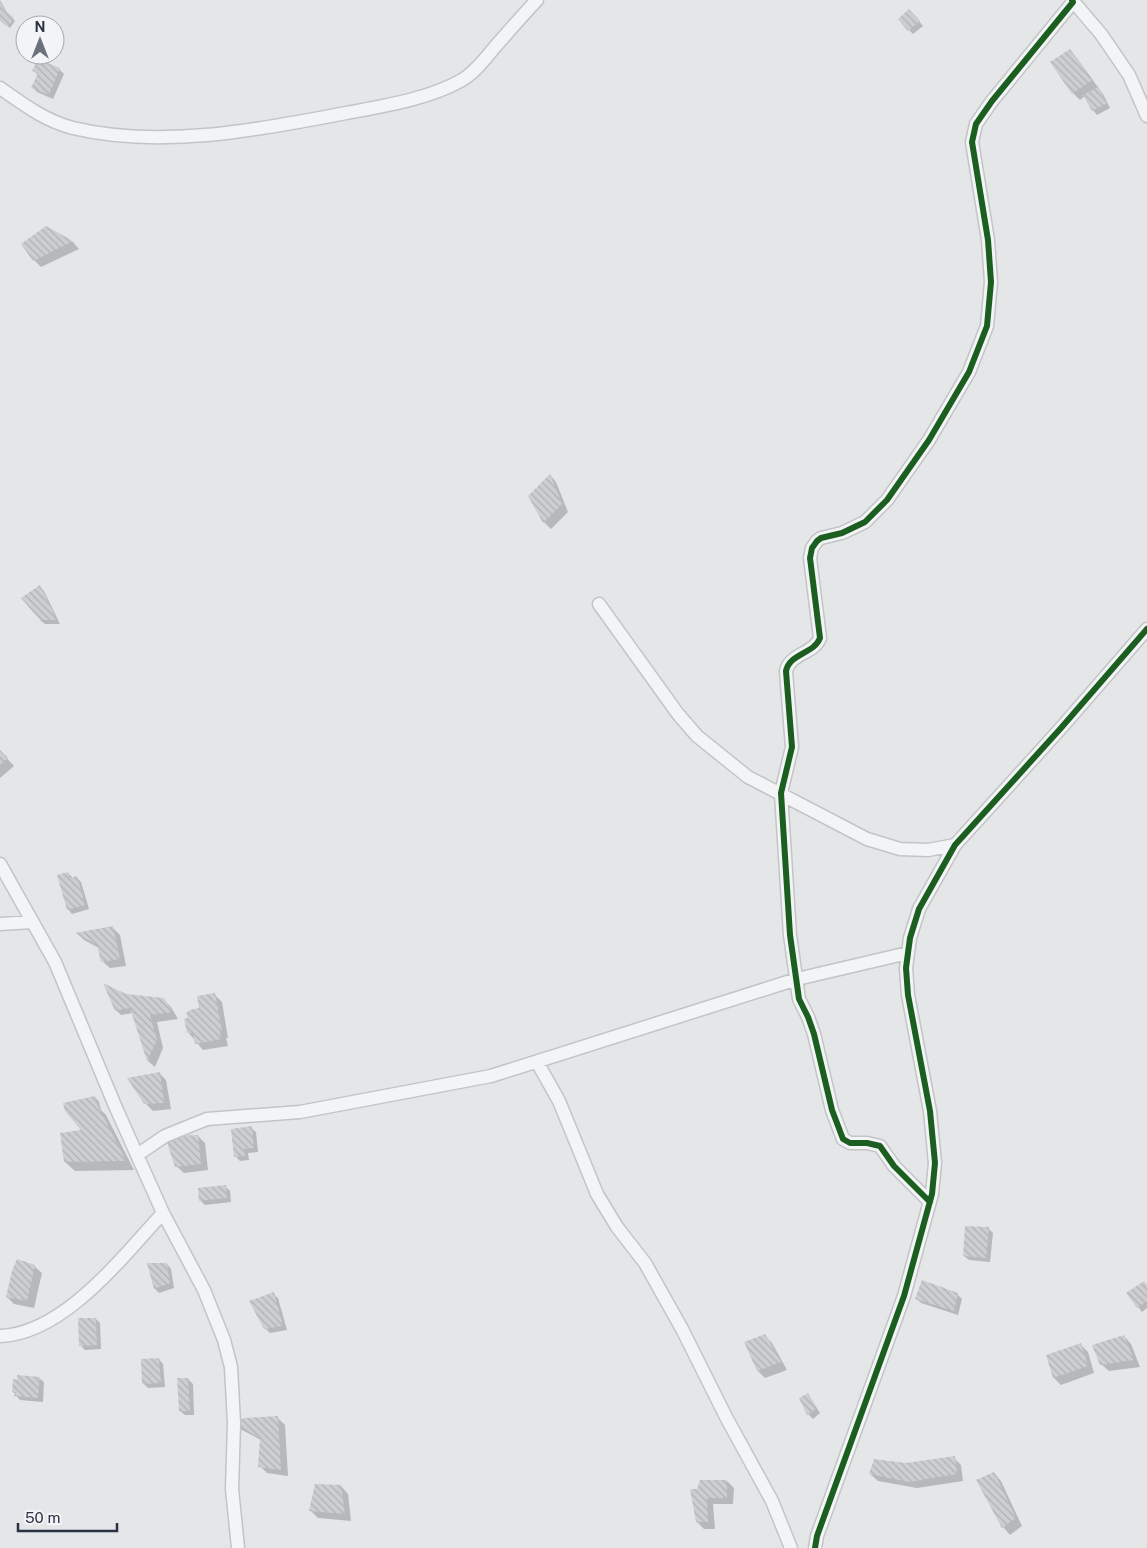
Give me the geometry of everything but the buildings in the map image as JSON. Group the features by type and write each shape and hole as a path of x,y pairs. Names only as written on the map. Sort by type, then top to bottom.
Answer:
{"street":[{"path":"0,88 41,116 70,128 101,134 158,138 262,129 364,110 446,88 464,78 480,64 537,0"},
{"path":"930,1202 894,1166 880,1146 867,1142 850,1142 843,1139 832,1110 814,1034 799,999 790,935 781,793 792,747 787,664 816,644 820,638 810,558 812,548 821,538 842,532 865,522 887,500 929,440 968,372 987,326 991,282 988,240 972,142 976,124 992,100 1072,1 1101,34 1129,75 1147,116"},
{"path":"599,604 678,714 697,736 748,777 867,839 900,849 928,850 955,845"},
{"path":"815,1548 817,1536 904,1296 930,1202 935,1162 930,1111 908,995 906,968 910,938 919,910 955,845 1104,680 1147,629"},
{"path":"0,864 55,962 137,1155 163,1213 204,1290 224,1340 231,1367 234,1423 232,1489 238,1548"},
{"path":"0,924 32,922"},
{"path":"137,1155 164,1136 207,1119 300,1112 491,1076 797,979 908,953"},
{"path":"537,1062 559,1101 596,1194 617,1227 645,1263 682,1329 726,1417 772,1501 791,1548"},
{"path":"0,1336 32,1329 52,1320 86,1295 163,1213"}],"cycle path":[{"path":"930,1202 894,1166 880,1146 867,1143 850,1143 843,1139 832,1110 814,1034 799,999 790,935 781,793 792,747 786,671 792,660 813,647 820,638 810,558 812,548 821,538 842,533 865,522 887,500 929,440 969,372 987,326 991,282 988,240 972,142 976,124 992,101 1073,2 1072,0"},
{"path":"815,1548 817,1536 904,1296 932,1194 935,1163 930,1111 908,995 906,968 910,938 919,909 955,845 1147,629"}]}
